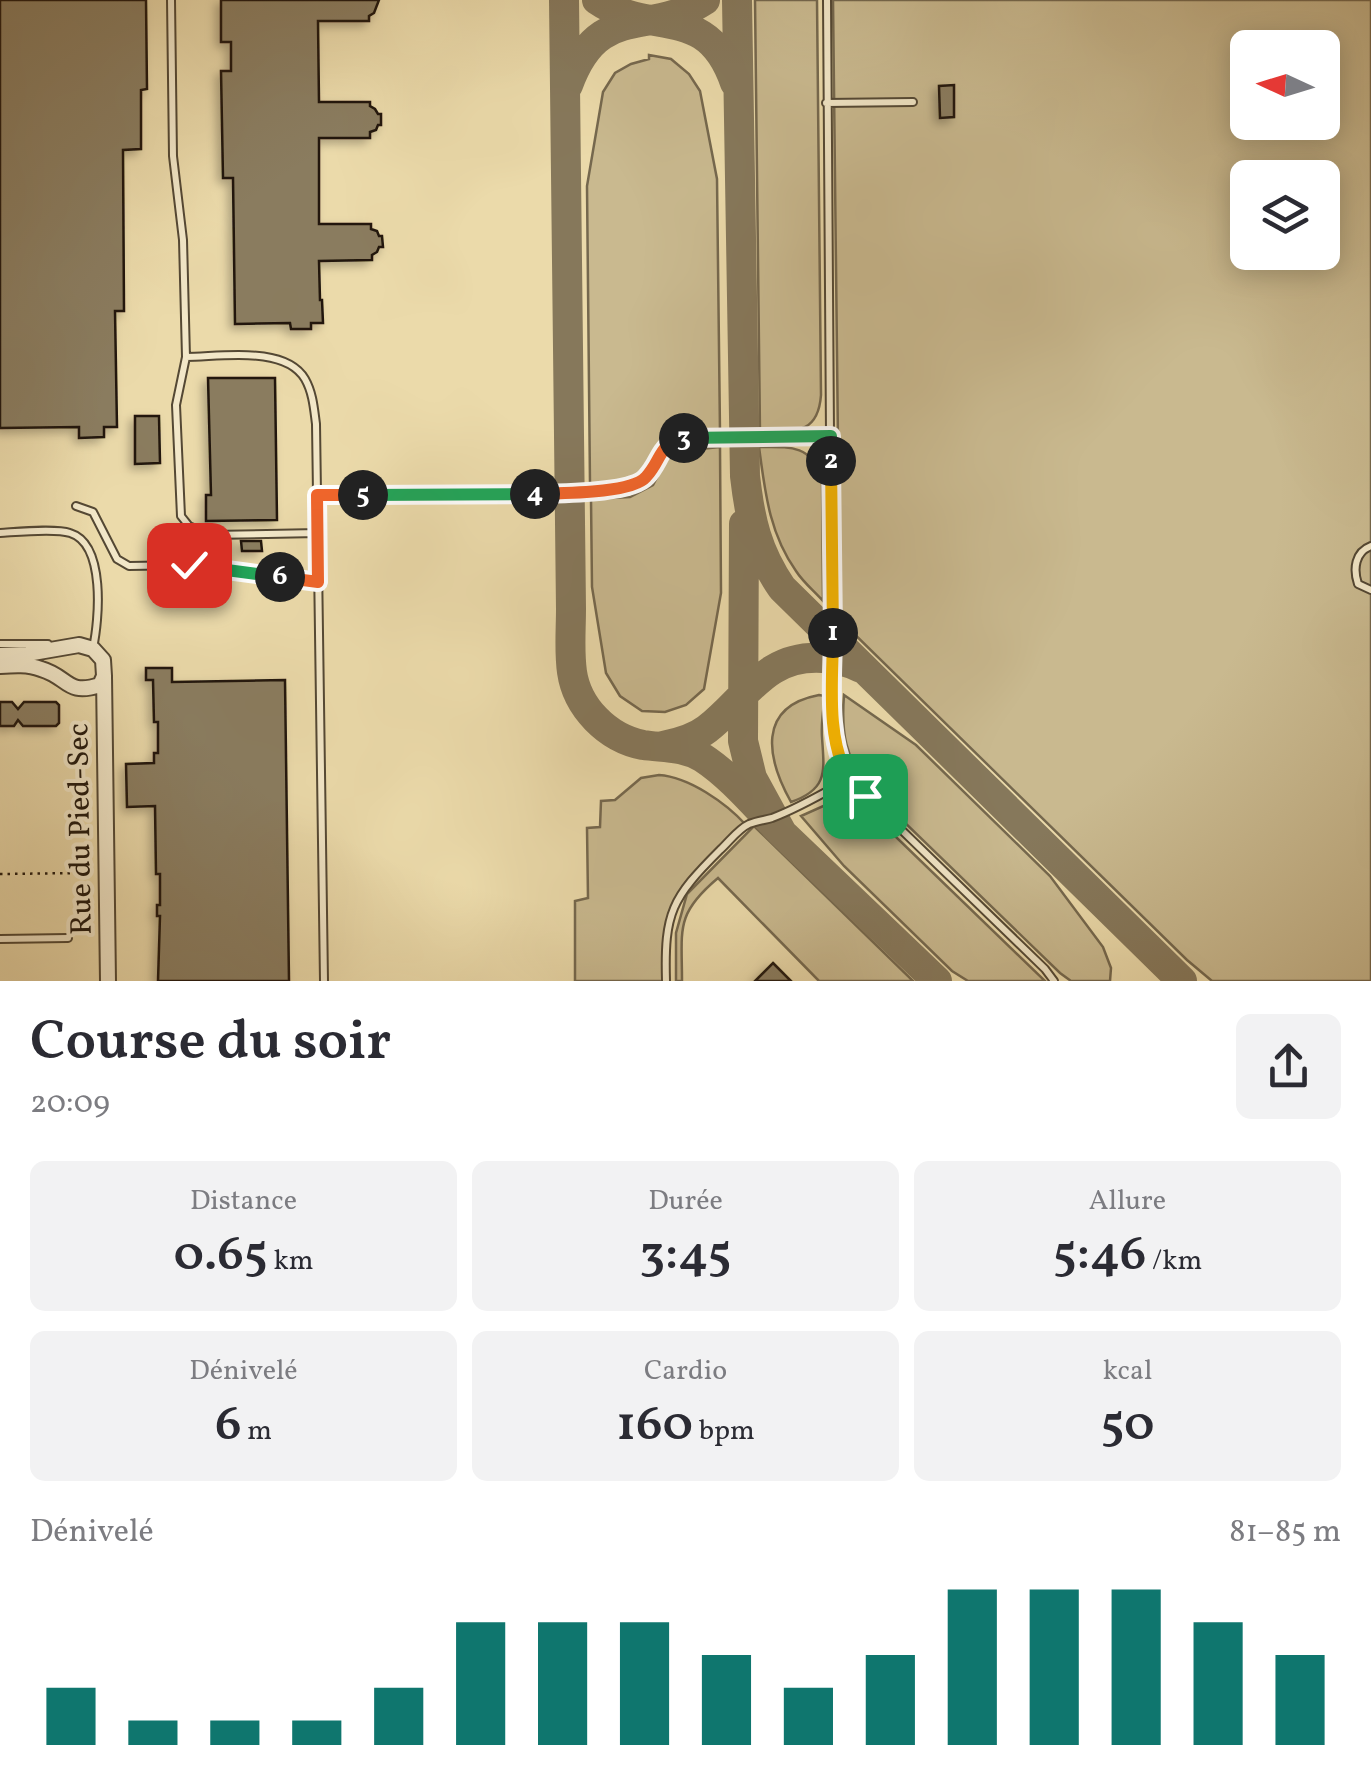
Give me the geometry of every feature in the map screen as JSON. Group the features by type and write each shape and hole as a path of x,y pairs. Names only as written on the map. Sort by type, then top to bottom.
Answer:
{"street":[{"path":"0,655 28,654 62,646 86,647 103,660 104,676 100,685 85,690 44,669 0,666"},
{"name":"Rue du Pied-Sec","path":"104,676 108,981"}],"lane":[{"path":"171,0 174,156 186,357 176,405 182,516 189,526 210,535 318,533"},
{"path":"827,0 832,723 836,749 849,778 1054,981"},
{"path":"826,103 912,102"},
{"path":"186,357 261,356 285,360 303,376 312,398 316,424 324,981"},
{"path":"317,495 588,492 645,479 668,444 680,438 831,436"},
{"path":"76,506 93,512 116,558 129,566 189,565 318,582"},
{"path":"0,532 69,532 81,539 92,558 98,581 98,624 86,647 0,644"},
{"path":"1371,546 1355,562 1354,574 1358,584 1371,590"},
{"path":"666,981 669,918 691,879 746,825 774,817 849,778"},
{"path":"0,939 68,938"}],"path":[{"path":"0,874 82,873"}],"shaded area":[{"path":"755,0 817,0 821,395 815,418 809,424 783,432 760,432"},
{"path":"833,0 1371,0 1371,981 1212,981 840,620"},
{"path":"649,55 671,59 689,74 700,91 717,179 720,432 673,435 660,444 636,476 615,483 590,484 587,186 603,92 615,73 649,59"},
{"path":"720,447 721,593 704,689 686,705 665,712 642,711 620,696 606,673 592,587 591,499 630,497 653,485 667,458 680,451"},
{"path":"759,447 804,453 822,476 823,601 799,575 780,542 770,511"},
{"path":"844,695 916,745 1050,876 1103,947 1111,968 1110,981 1071,981 1060,973 869,788 846,744"},
{"path":"825,696 822,777 812,791 791,802 776,769 772,737 785,711 799,701"},
{"path":"659,775 706,792 746,825 691,879 669,918 666,981 575,981 575,901 588,898 587,828 600,827 601,801 615,800 641,778"},
{"path":"841,798 865,807 1045,981 968,981 952,971 844,866 801,816"},
{"path":"754,826 913,981 819,981 718,878 688,913 682,935 682,981 676,981 676,933 687,894"}],"building":[{"path":"0,0 146,0 147,89 141,90 141,149 123,150 124,311 115,311 117,427 104,427 104,437 79,438 79,427 0,428"},
{"path":"221,0 379,0 369,21 318,21 319,102 370,102 381,114 381,125 370,132 370,138 319,138 319,224 371,224 371,229 382,236 383,247 372,255 372,260 319,261 323,323 311,323 311,329 291,329 290,323 235,324 233,178 223,178 221,71 231,71 231,42 221,42"},
{"path":"954,85 954,117 940,118 939,86"},
{"path":"208,378 275,378 277,520 206,521 206,495 211,495"},
{"path":"135,416 159,416 160,463 135,464"},
{"path":"241,541 261,541 262,551 242,551"},
{"path":"146,668 172,668 172,682 285,680 289,981 158,981 160,874 156,874 155,806 127,807 126,764 154,763 154,753 158,753 153,680 146,680"},
{"path":"0,702 12,702 18,709 24,702 56,702 59,723 23,726 18,720 14,726 0,726"},
{"path":"773,963 791,981 755,981"}],"taxiway":[{"path":"564,0 570,648 575,685 587,709 617,736 643,745 681,749 703,758 734,783 782,833"},
{"path":"597,0 618,11 694,31 723,57 735,83"},
{"path":"568,85 580,59 594,41 610,31 684,11 705,0"},
{"path":"737,0 745,476 752,521 766,562 782,588 1182,981"},
{"path":"744,524 743,741 752,778 782,833 937,981"},
{"path":"663,746 702,732 758,680 786,663 823,658 861,668"}],"route":[{"path":"189,565 318,582 317,495 588,492 645,479 668,444 680,438 831,436 832,723 836,749 849,778 865,796"}]}
